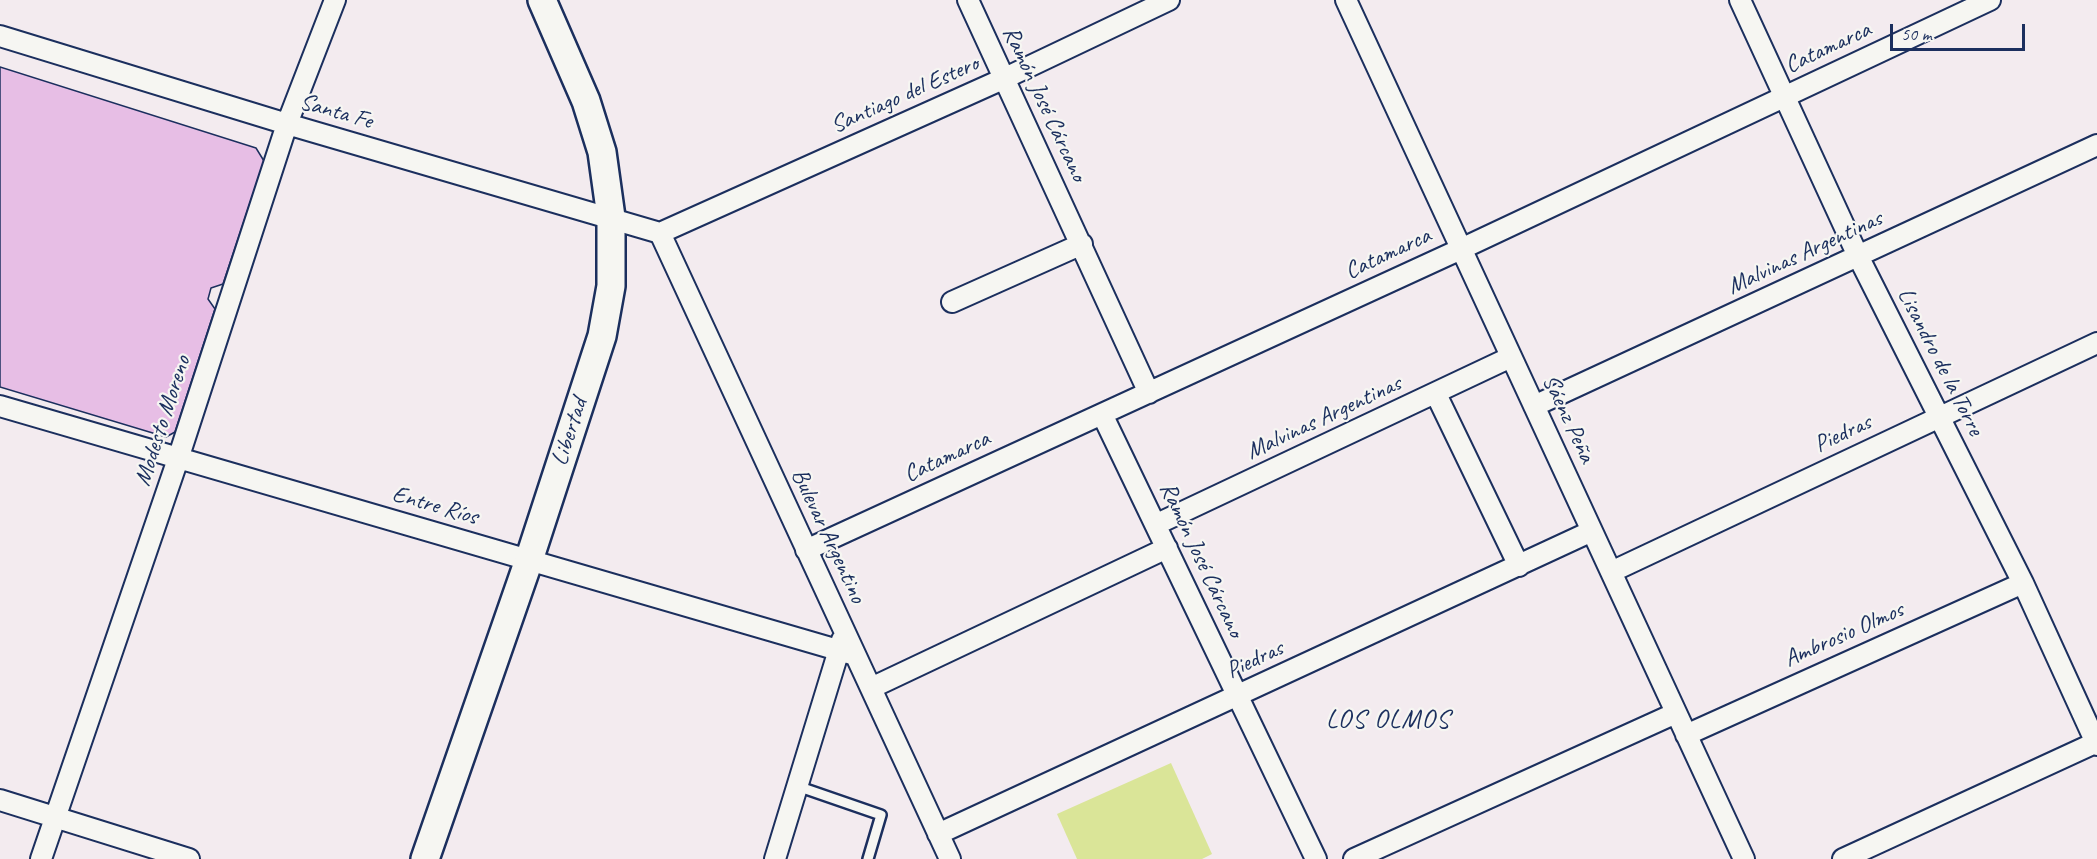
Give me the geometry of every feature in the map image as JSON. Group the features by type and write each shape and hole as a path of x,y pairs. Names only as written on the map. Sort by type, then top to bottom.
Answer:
{"main road":[{"name":"Libertad","path":"426,859 529,560 604,328 611,286 611,217 602,152 575,73 542,0"}],"street":[{"name":"Modesto Moreno","path":"41,859 178,459 287,124 335,0"},
{"name":"Ramón José Cárcano","path":"968,0 1149,393"},
{"name":"Santiago del Estero","path":"660,233 1003,79 1169,0"},
{"name":"Sáenz Peña","path":"1346,0 1744,859"},
{"name":"Lisandro de la Torre","path":"1740,0 1858,256 2023,583 2097,743"},
{"name":"Catamarca","path":"806,550 1461,249 1990,0"},
{"name":"Santa Fe","path":"0,36 287,124 660,233"},
{"name":"Malvinas Argentinas","path":"1534,406 2097,145"},
{"name":"Bulevar Argentino","path":"660,233 844,631 847,653"},
{"path":"952,302 1082,244"},
{"name":"Piedras","path":"1611,572 2097,343"},
{"name":"Malvinas Argentinas","path":"1156,524 1511,357"},
{"path":"1436,394 1518,566"},
{"name":"Entre Ríos","path":"0,406 847,653"},
{"name":"Ramón José Cárcano","path":"1102,414 1316,859"},
{"name":"Piedras","path":"938,834 1592,531"},
{"path":"871,688 1167,548"},
{"name":"Ambrosio Olmos","path":"1686,735 2023,583"},
{"path":"847,653 871,688 950,859"},
{"path":"775,859 797,786 847,653"},
{"path":"1354,859 1676,713"},
{"path":"1844,859 2097,743"},
{"path":"0,800 189,859"}],"lane":[{"path":"797,786 881,814 868,859"}],"green space":[{"path":"1171,763 1212,854 1202,859 1077,859 1057,814"}],"building":[{"path":"0,67 256,148 264,161 223,284 211,288 208,299 215,309 175,432 166,437 0,387"}],"district":[{"name":"LOS OLMOS","path":"1388,720"}]}
